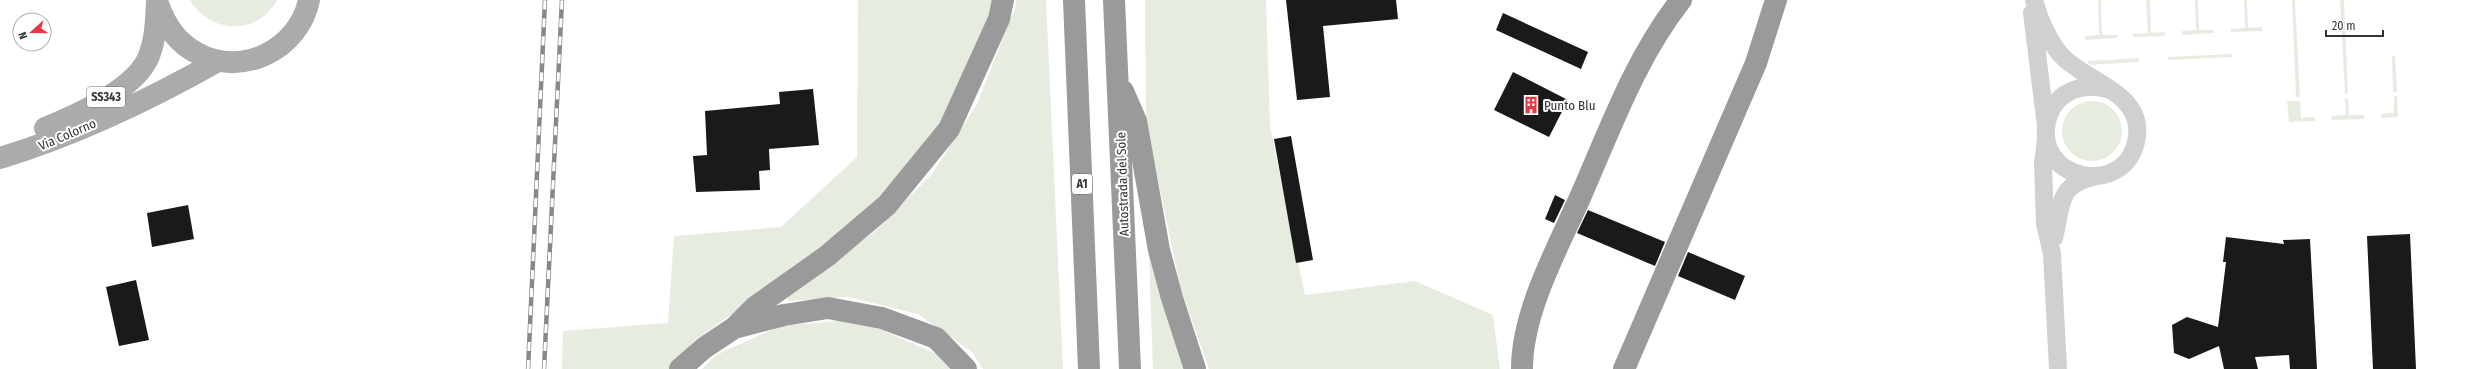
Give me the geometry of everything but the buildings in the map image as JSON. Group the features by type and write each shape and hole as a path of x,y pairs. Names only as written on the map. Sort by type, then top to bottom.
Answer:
{"highway":[{"path":"680,369 704,348 734,328 756,307 826,256 887,205 949,129 999,19 1002,0"},
{"name":"A1","path":"1074,0 1089,369"},
{"name":"Autostrada del Sole","path":"1114,0 1130,369"},
{"path":"1522,369 1523,348 1529,319 1557,252 1642,60 1681,0"},
{"path":"1624,369 1756,63 1776,0"},
{"path":"1118,80 1136,121 1159,250 1172,298 1195,369"},
{"path":"734,328 784,315 828,308 882,318 936,338 966,369"}],"main road":[{"name":"Via Colorno","path":"157,1 165,22 179,40 197,53 218,61 239,62 252,60 278,49 295,32 307,12 309,0"},
{"name":"Via Colorno","path":"0,143 68,118 120,88 136,76 149,56 156,34 157,1"},
{"name":"Via Colorno","path":"0,158 49,143 77,131 179,83 218,61"}],"street":[{"path":"2034,0 2047,34 2060,54 2072,65 2126,102 2134,116 2137,126 2136,141 2130,155 2121,166 2108,174 2076,183 2062,199 2058,208 2052,254"},
{"path":"2034,0 2032,23 2046,133 2051,151 2065,168 2078,175 2093,177"},
{"path":"2058,369 2052,254 2045,224 2043,163 2046,133 2053,108 2069,92 2090,86 2112,91"}],"shaded area":[{"path":"190,0 277,0 269,12 258,20 246,25 234,26 221,24 209,19 199,11"},
{"path":"858,0 993,0 990,21 949,112 883,197 775,284 695,340 669,369 562,369 563,331 668,323 674,236 781,227 857,157"},
{"path":"1016,0 1046,0 1063,369 983,369 972,352 918,314 848,297 788,301 787,295 873,233 932,174 977,104 1015,8"},
{"path":"1145,0 1266,0 1270,127 1305,295 1415,281 1493,315 1500,369 1209,369 1180,286 1146,121"},
{"path":"2098,0 2101,0 2102,35 2117,35 2117,38 2085,40 2085,36 2099,35"},
{"path":"2146,0 2150,0 2151,33 2165,32 2165,36 2133,37 2133,34 2148,33"},
{"path":"2195,0 2198,0 2199,30 2213,30 2214,33 2182,35 2182,31 2196,30"},
{"path":"2244,0 2247,0 2248,28 2262,27 2262,31 2231,32 2231,29 2245,28"},
{"path":"2292,0 2295,0 2300,97 2296,97"},
{"path":"2340,0 2344,0 2348,94 2345,94"},
{"path":"2232,54 2232,57 2168,60 2168,57"},
{"path":"2392,56 2395,56 2397,92 2393,92"},
{"path":"2139,58 2139,62 2090,65 2088,63 2088,61"},
{"path":"2394,96 2397,96 2398,117 2381,118 2381,114 2394,113"},
{"path":"2345,98 2348,98 2349,115 2364,115 2364,119 2332,120 2331,116 2346,115"},
{"path":"2086,101 2098,101 2109,106 2117,114 2122,125 2120,143 2109,156 2098,161 2086,161 2075,156 2067,148 2062,137 2062,125 2067,114 2075,106"},
{"path":"2287,101 2300,101 2301,118 2315,117 2315,121 2289,122"},
{"path":"1148,228 1172,333 1187,369 1153,369"},
{"path":"858,319 943,357 952,369 702,369 716,355 780,326"}],"railway":[{"path":"528,369 545,0"},
{"path":"544,369 562,0"}],"place":[{"name":"Punto Blu","path":"1531,105"}]}
